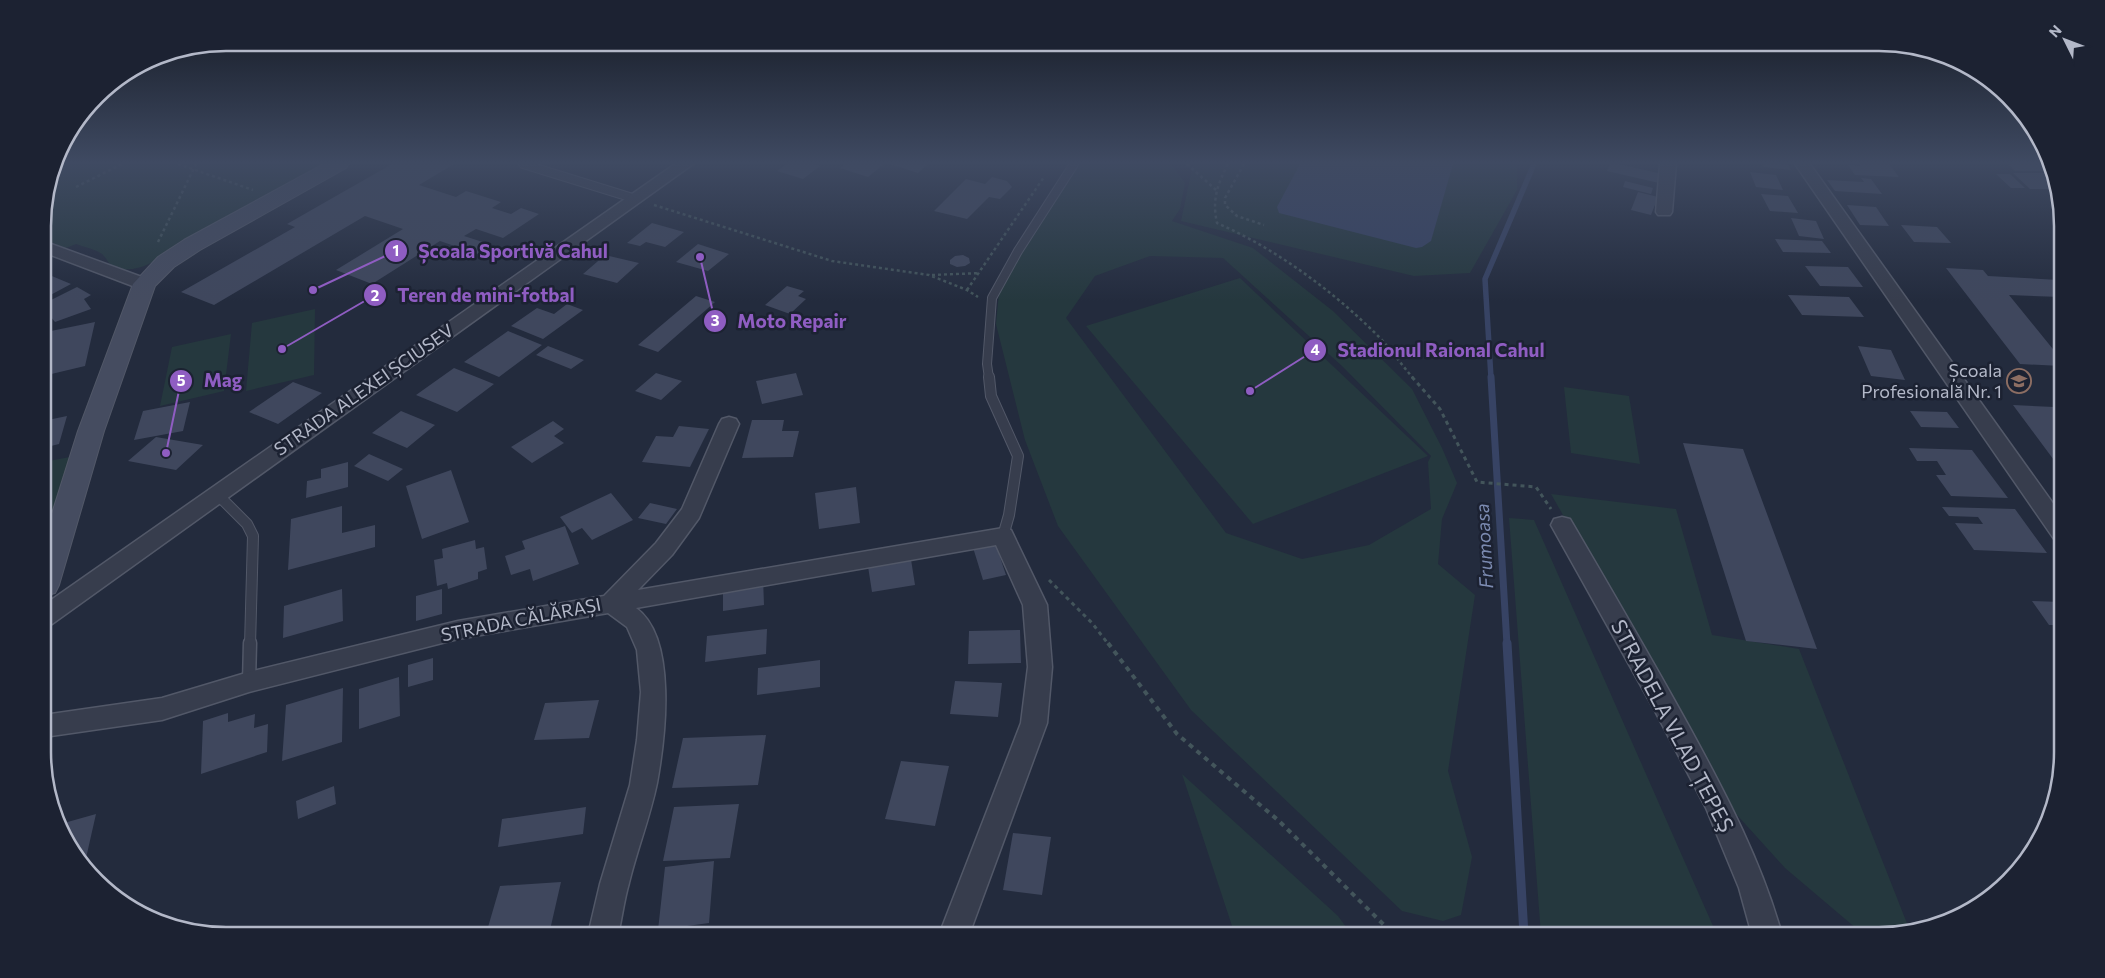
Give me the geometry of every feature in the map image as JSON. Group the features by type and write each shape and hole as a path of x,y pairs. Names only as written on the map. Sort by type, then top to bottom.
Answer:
{"main road":[{"path":"51,562 91,431 144,284 166,262 256,210"}],"street":[{"name":"STRADA ALEXEI ȘCIUSEV","path":"51,611 621,210"},
{"path":"1834,210 2054,522"},
{"path":"52,249 144,284"},
{"path":"605,927 614,884 643,785 650,740 653,692 648,650 636,621 611,603 664,549 691,512 729,424"},
{"name":"STRADELA VLAD ȚEPEŞ","path":"1562,525 1664,704 1716,803 1753,888 1764,926"},
{"path":"957,927 1034,723 1040,667 1034,605 1003,536"},
{"name":"STRADA CĂLĂRAȘI","path":"51,725 162,709 249,682 458,630 1003,536"}],"lane":[{"path":"1003,536 1009,515 1018,456 991,396 987,364 991,305 992,298 1018,252 1045,210"},
{"path":"217,494 247,524 253,536 249,682"}],"path":[{"path":"155,248 174,210"},
{"path":"670,210 832,260 929,275 980,273"},
{"path":"967,290 1023,210"},
{"path":"1214,210 1218,223 1249,236 1322,287 1374,332 1440,409 1477,482 1536,486 1562,525"},
{"path":"1230,210 1237,216 1264,225"},
{"path":"929,275 967,290 991,305"},
{"path":"1044,576 1092,623 1177,734 1278,821 1387,926"}],"shaded area":[{"path":"52,210 239,210 178,243 150,264 132,269 113,266 102,254 93,249 76,244 66,248 52,243"},
{"path":"1047,210 1180,210 1172,221 1253,248 1333,311 1412,389 1442,448 1457,483 1442,519 1438,564 1475,595 1448,771 1472,857 1461,915 1443,921 1402,911 1191,710 1058,526 1025,440 996,324 1000,282","holes":["1150,256 1223,258 1342,366 1431,456 1428,462 1431,509 1369,545 1302,559 1226,533 1066,318 1095,276"]},
{"path":"1183,210 1506,210 1470,273 1414,276 1181,221"},
{"path":"1240,278 1428,456 1253,524 1086,326"},
{"path":"315,309 314,375 246,391 252,323"},
{"path":"231,334 224,391 160,406 172,347"},
{"path":"1564,387 1629,396 1640,464 1571,453"},
{"path":"70,457 51,516 52,460"},
{"path":"1551,494 1676,509 1712,635 1799,649 1907,924 1890,926 1853,926 1785,868 1728,805"},
{"path":"1509,518 1534,520 1713,926 1540,926"},
{"path":"1182,774 1338,916 1346,926 1232,926"}],"water":[{"path":"1278,210 1440,210 1431,241 1422,247 1416,248 1279,213"}],"building":[{"path":"312,210 497,210 511,214 518,210 526,210 539,214 503,238 476,229 464,236 492,245 478,254 440,241 372,284 336,270 403,229 365,216 214,305 181,292 295,227 287,224"},
{"path":"935,210 976,210 967,219 934,211"},
{"path":"1631,210 1653,210 1651,215"},
{"path":"1769,210 1796,210 1798,213"},
{"path":"1850,210 1878,210 1889,226 1860,225"},
{"path":"1791,218 1816,221 1824,239 1799,236"},
{"path":"652,223 684,232 665,247 646,242 640,246 627,243"},
{"path":"1901,225 1937,227 1951,243 1914,242"},
{"path":"1775,239 1822,241 1831,253 1783,252"},
{"path":"698,244 729,254 708,271 676,262"},
{"path":"605,255 639,263 617,283 583,274"},
{"path":"963,255 969,258 970,263 957,267 950,264 950,260 955,256"},
{"path":"1805,266 1848,267 1863,287 1820,286"},
{"path":"1946,268 1983,270 1988,276 2054,280 2054,297 2009,295 2054,350 2054,366 2020,364"},
{"path":"52,276 71,284 52,294"},
{"path":"787,286 804,291 798,296 806,299 790,314 765,305"},
{"path":"77,287 91,295 84,299 91,309 55,322 52,318 52,300"},
{"path":"1788,295 1849,297 1864,317 1802,315"},
{"path":"696,296 715,302 658,352 638,345"},
{"path":"567,304 583,310 543,339 511,326 537,308 554,314"},
{"path":"95,322 85,366 52,374 52,331"},
{"path":"508,331 542,345 499,377 464,362"},
{"path":"548,346 584,360 571,369 536,355"},
{"path":"1858,346 1891,350 1905,380 1871,376"},
{"path":"454,368 494,384 457,412 416,395"},
{"path":"656,373 682,381 661,400 635,391"},
{"path":"796,373 803,395 762,404 756,381"},
{"path":"293,382 322,393 278,424 249,412"},
{"path":"190,402 183,431 134,440 143,411"},
{"path":"2013,405 2054,407 2054,460"},
{"path":"401,411 435,425 407,448 372,433"},
{"path":"1910,411 1947,412 1959,428 1921,427"},
{"path":"67,416 59,444 52,446 52,419"},
{"path":"752,420 784,420 782,431 799,431 793,457 742,458"},
{"path":"553,421 564,429 554,436 564,443 532,463 511,447"},
{"path":"679,426 709,429 690,467 642,462 656,436 673,437"},
{"path":"156,437 203,445 176,470 128,461"},
{"path":"1683,443 1743,449 1817,649 1746,641"},
{"path":"1909,448 1972,450 2008,498 1951,496 1936,475 1946,475 1937,461 1917,461"},
{"path":"369,454 403,469 388,481 354,466"},
{"path":"348,462 348,487 306,498 307,481 321,478 321,469"},
{"path":"451,470 469,522 422,539 406,486"},
{"path":"856,487 860,523 819,529 815,493"},
{"path":"611,493 633,520 592,540 582,528 572,533 560,517"},
{"path":"650,503 677,509 666,524 638,518"},
{"path":"342,506 342,533 375,525 375,547 288,570 291,519"},
{"path":"1942,507 2015,509 2047,553 1974,550 1955,523 1983,524 1978,517 1949,516"},
{"path":"565,526 579,564 533,581 530,569 511,575 505,556 525,549 522,541"},
{"path":"993,536 1006,575 983,580 971,541"},
{"path":"475,540 476,549 484,547 487,569 478,572 478,579 448,589 447,583 437,586 434,560 443,558 442,549"},
{"path":"910,553 915,585 872,592 867,560"},
{"path":"763,578 764,605 723,611 723,584"},
{"path":"342,589 343,621 283,638 284,606"},
{"path":"442,589 442,614 416,621 416,596"},
{"path":"2032,601 2054,602 2054,625 2049,625"},
{"path":"767,629 766,654 705,662 707,636"},
{"path":"1020,630 1021,663 968,664 969,631"},
{"path":"433,658 433,680 408,687 408,665"},
{"path":"820,660 820,687 757,695 758,668"},
{"path":"399,677 400,716 359,729 359,689"},
{"path":"955,681 1002,683 998,717 950,714"},
{"path":"343,688 342,742 282,761 286,705"},
{"path":"599,700 589,738 534,740 545,703"},
{"path":"228,713 228,722 255,714 254,728 268,724 267,752 201,774 203,721"},
{"path":"766,735 758,785 672,788 683,738"},
{"path":"901,761 949,766 935,826 885,819"},
{"path":"334,786 336,804 298,819 296,801"},
{"path":"739,804 730,858 663,861 674,807"},
{"path":"586,807 583,834 498,847 502,819"},
{"path":"96,814 86,857 75,839 67,822"},
{"path":"1013,833 1051,837 1042,895 1003,890"},
{"path":"714,861 709,923 682,927 658,927 665,867"},
{"path":"561,882 551,927 488,927 500,886"}],"waterway":[{"name":"Frumoasa","path":"1491,378 1485,279 1515,210"},
{"name":"Frumoasa","path":"1491,377 1507,645"},
{"name":"Frumoasa","path":"1507,643 1523,926"}],"place":[{"name":"Moto Repair","path":"700,257"},
{"name":"Școala Sportivă Cahul","path":"313,290"},
{"name":"Teren de mini-fotbal","path":"282,349"},
{"name":"Școala Profesională Nr. 1","path":"2019,381"},
{"name":"Stadionul Raional Cahul","path":"1250,391"},
{"name":"Mag","path":"166,453"}]}
